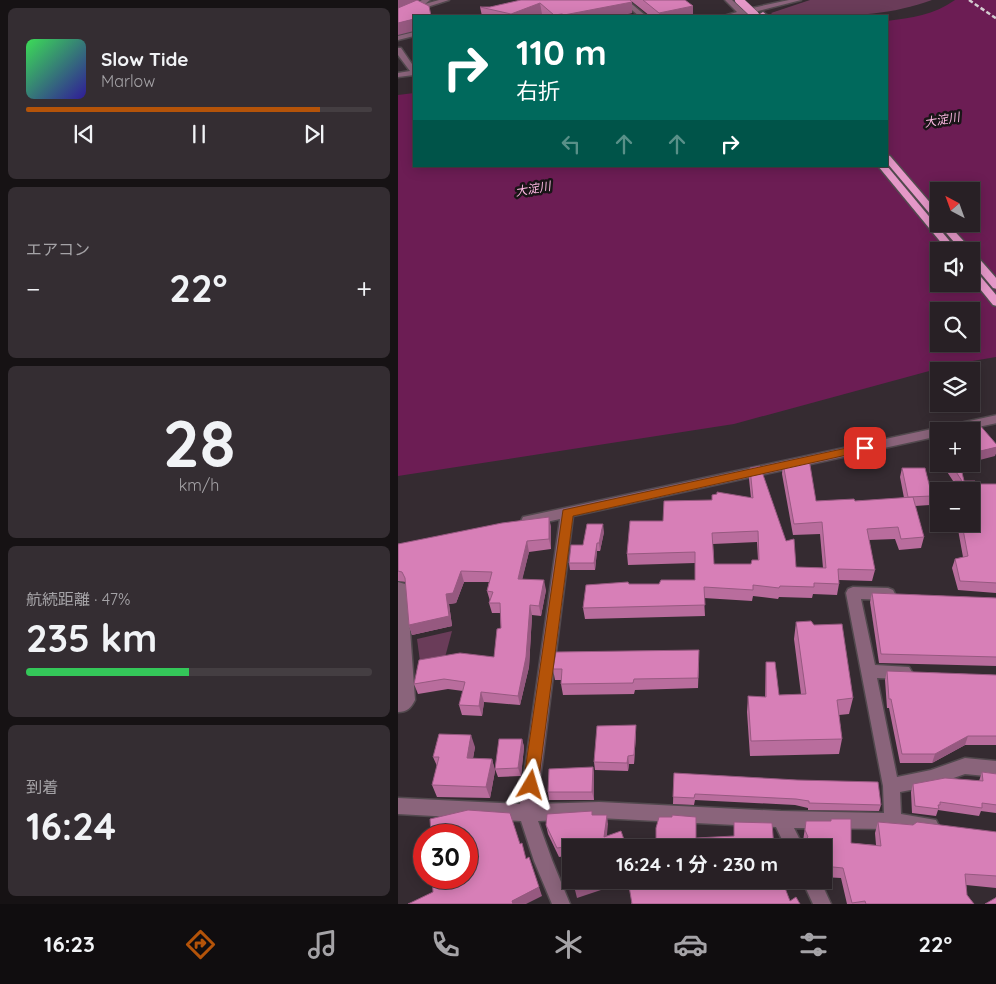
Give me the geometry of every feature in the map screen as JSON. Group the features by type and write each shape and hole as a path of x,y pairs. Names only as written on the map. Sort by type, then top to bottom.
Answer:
{"main road":[{"path":"739,0 755,15"},
{"path":"748,0 764,15"},
{"path":"888,159 930,208"},
{"path":"883,167 945,242"},
{"path":"950,232 959,242"},
{"path":"980,267 996,286"},
{"path":"980,283 996,303"}],"street":[{"path":"398,17 427,0"},
{"path":"414,9 446,0"},
{"path":"623,0 642,15"},
{"path":"728,0 742,13"},
{"path":"758,0 768,8"},
{"path":"732,15 798,0"},
{"path":"398,38 413,34"},
{"path":"398,50 413,72"},
{"path":"398,75 413,73"},
{"path":"980,423 996,420"},
{"path":"511,525 930,433"},
{"path":"561,904 543,861 527,812 567,513"},
{"path":"398,588 400,588 407,700 403,705 398,705"},
{"path":"893,821 892,786 853,592 899,595"},
{"path":"870,671 918,673"},
{"path":"892,786 931,778 964,766 996,769"},
{"path":"398,806 527,812 599,810 781,819 893,821 949,828"},
{"path":"781,819 791,839"},
{"path":"815,889 822,904"}],"shaded area":[{"path":"810,0 932,0 893,11 854,15 773,15 771,13"},
{"path":"452,631 443,665 421,669 417,639"}],"water":[{"name":"大淀川","path":"955,0 996,0 996,357 967,362 930,362 930,371 734,424 398,476 398,95 413,93 413,167 888,167 888,21 922,15 939,9"}],"building":[{"path":"417,0 429,6 431,15 413,15 413,19 398,23 398,8"},
{"path":"521,0 630,0 632,2 564,15 554,15 540,3 511,14 480,7 490,7"},
{"path":"643,0 685,0 693,6 659,13"},
{"path":"980,425 997,445 997,447 980,451"},
{"path":"809,459 816,501 854,499 855,501 913,497 924,537 901,539 898,527 867,529 875,570 838,569 839,584 814,583 814,587 780,586 779,588 753,585 753,590 704,587 705,605 583,608 586,585 628,582 629,584 659,584 661,580 695,580 695,552 627,554 630,521 663,521 664,501 712,500 712,495 717,494 717,492 753,498 750,468 760,466 786,541 794,539 796,567 826,568 822,522 794,524 783,463","holes":["758,531 759,560 752,560 751,564 714,564 712,533"]},
{"path":"902,468 925,468 930,496 908,497"},
{"path":"956,472 962,472 964,481 975,482 955,481 962,481"},
{"path":"980,484 997,484 997,583 960,581 955,559 968,556 964,532 980,532"},
{"path":"549,517 549,539 527,541 518,579 544,580 539,606 530,605 526,657 518,696 481,692 479,706 459,705 465,682 444,679 414,684 419,660 460,653 494,657 497,629 501,628 500,603 489,603 493,592 487,591 492,572 461,571 453,593 446,594 449,616 409,625 405,578 402,572 398,571 398,544 502,523"},
{"path":"587,524 603,524 599,543 597,543 594,563 569,563 571,545 583,545"},
{"path":"872,593 997,598 997,657 881,654"},
{"path":"811,621 814,625 842,624 853,698 837,700 842,739 751,741 748,696 766,697 766,662 775,662 779,695 806,694 796,622"},
{"path":"699,650 698,678 634,679 633,683 561,684 562,669 553,669 556,652"},
{"path":"887,671 997,675 997,736 968,736 935,754 902,754 891,699 889,699"},
{"path":"636,725 634,755 628,756 627,763 594,762 597,726"},
{"path":"439,734 471,735 467,758 492,759 486,787 432,785 439,757 433,757"},
{"path":"499,739 522,739 518,768 495,769"},
{"path":"593,767 592,792 548,792 549,769"},
{"path":"982,772 997,774 997,805 982,803 982,808 940,802 940,805 938,805 939,809 915,806 913,784 945,778 983,781"},
{"path":"674,773 797,780 878,782 881,805 809,803 809,801 796,799 695,794 694,798 673,797"},
{"path":"468,810 510,813 520,844 522,843 526,859 529,857 539,887 512,901 513,904 408,904 433,892 433,889 478,889 478,824 430,824 430,819"},
{"path":"592,811 592,815 607,815 604,837 621,831 624,839 562,839 562,847 557,848 546,825 547,814"},
{"path":"672,815 696,817 696,838 734,836 734,822 772,823 773,839 656,839 659,817 672,817"},
{"path":"831,819 851,819 851,843 881,846 878,822 913,825 917,822 997,832 997,876 965,874 967,895 974,904 866,904 865,901 852,903 843,868 832,867 832,839 806,839 808,837 805,830 806,821 831,821"},
{"path":"630,889 785,889 790,901 796,897 800,904 632,904"},
{"path":"997,897 997,904 985,904"}],"railway":[{"path":"969,0 997,19"}],"route":[{"path":"531,785 567,513 865,448"}]}
